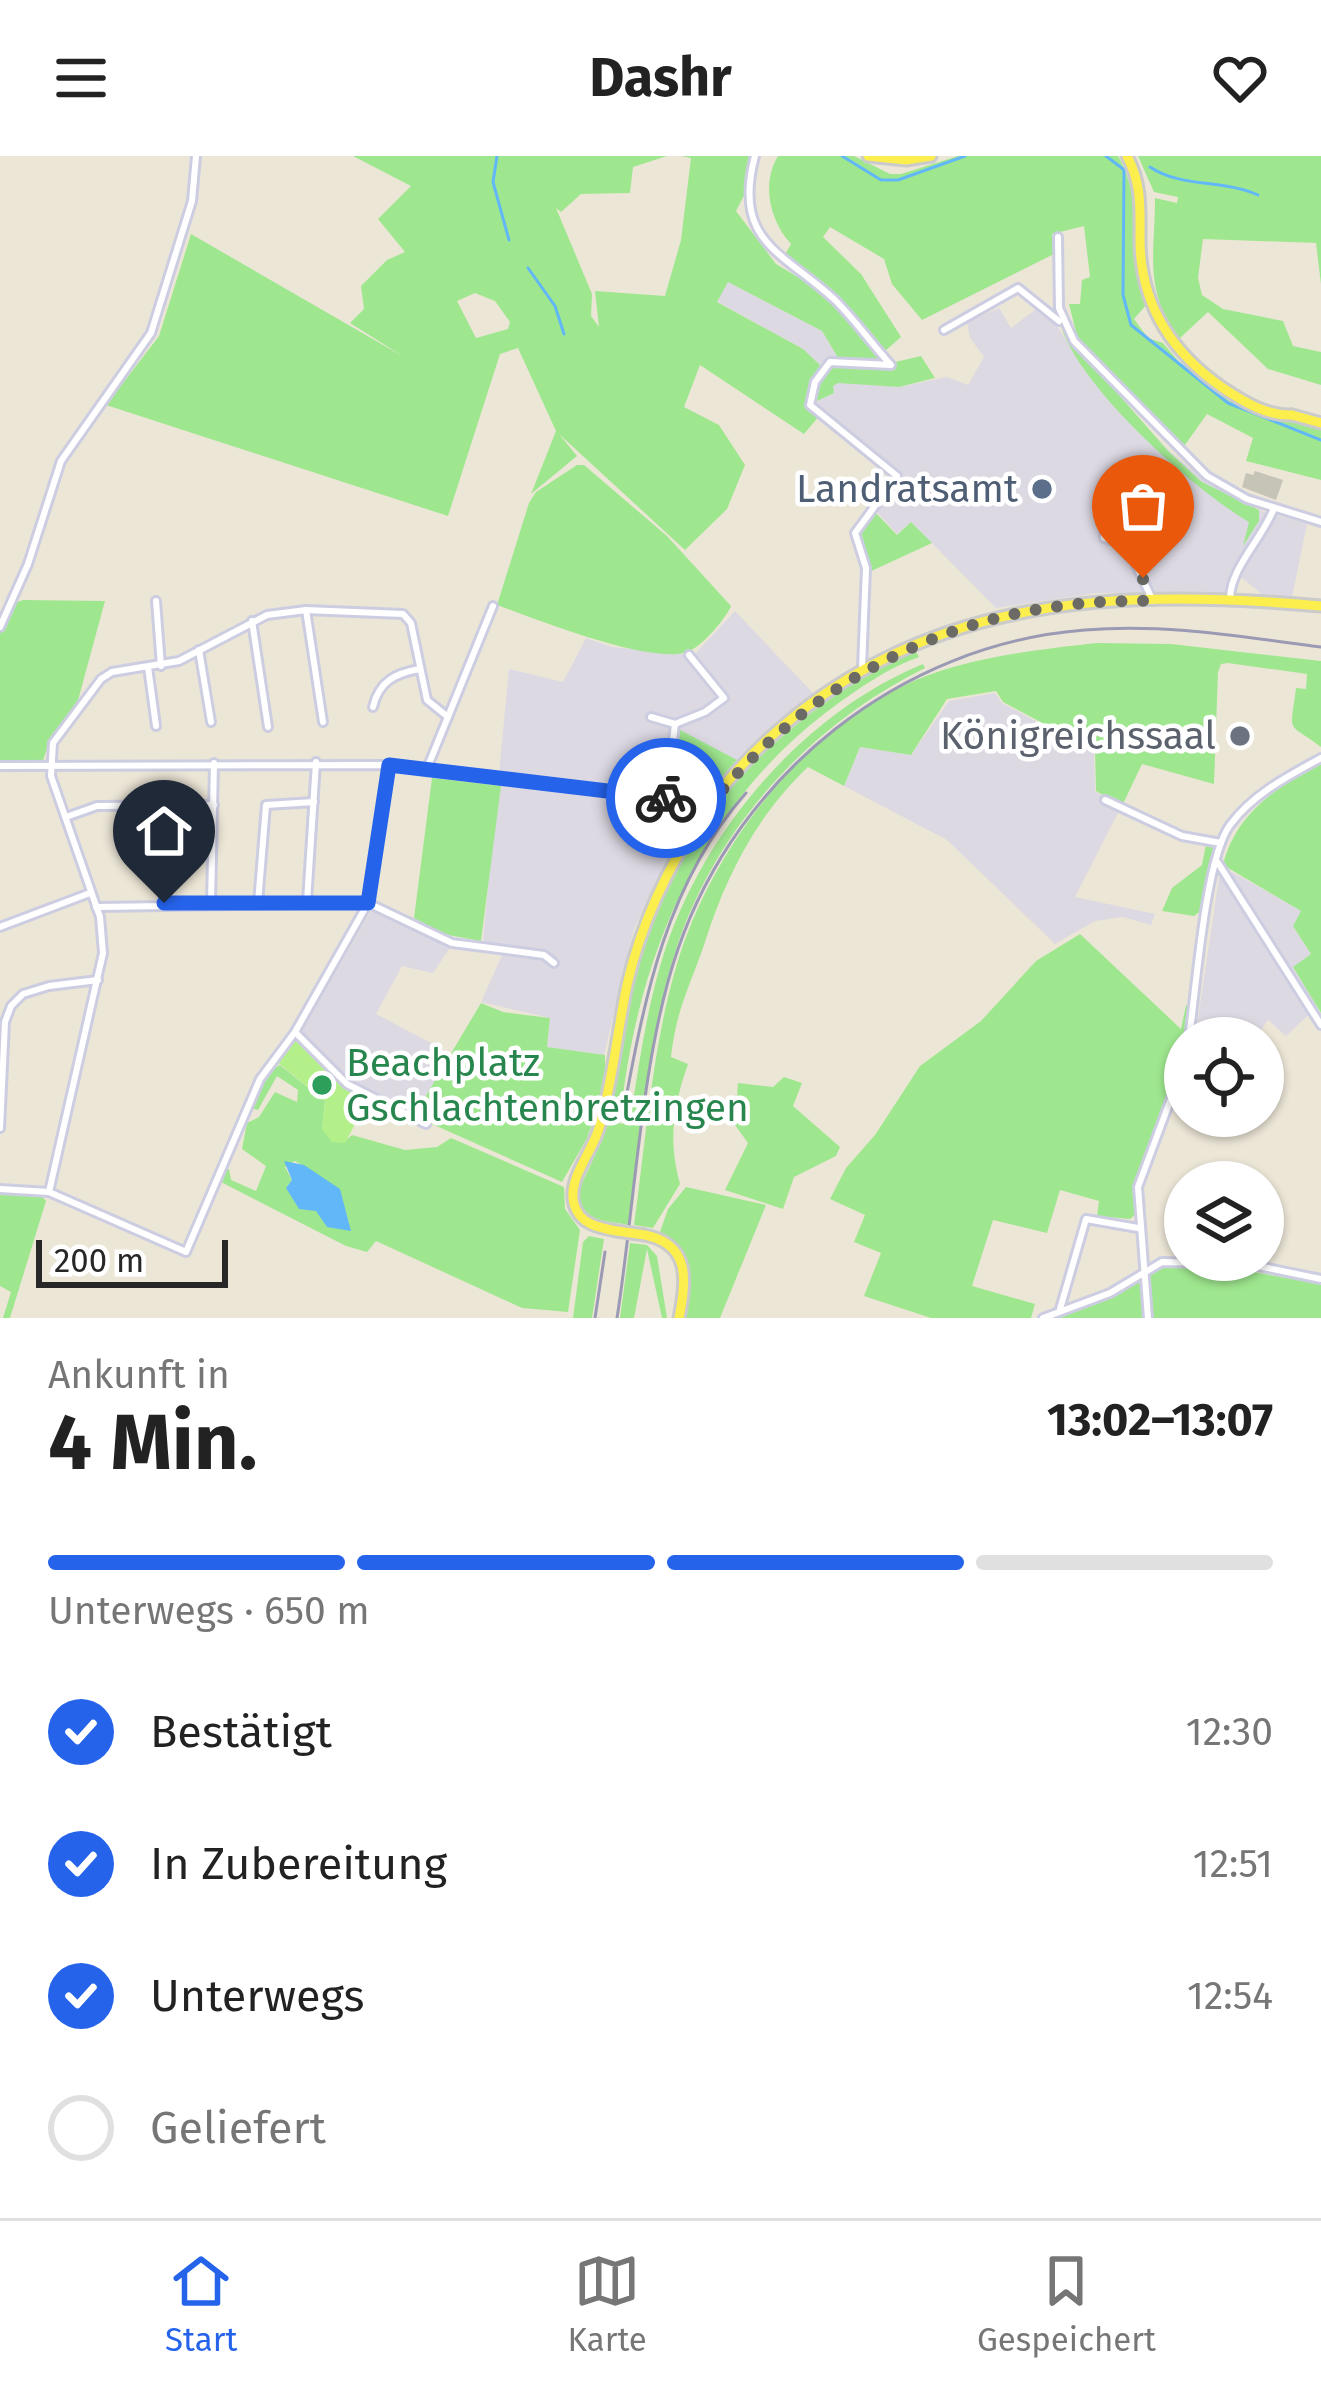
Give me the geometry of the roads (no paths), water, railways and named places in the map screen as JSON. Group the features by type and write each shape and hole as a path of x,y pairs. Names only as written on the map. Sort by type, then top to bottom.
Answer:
{"main road":[{"path":"868,156 906,160 931,156"},
{"path":"1127,156 1142,197 1142,273 1152,307 1180,356 1253,404 1321,423"},
{"path":"679,1318 685,1281 680,1256 669,1244 617,1232 581,1217 573,1202 573,1187 601,1121 640,943 669,872 702,816 739,769 822,697 862,672 932,637 982,620 1037,609 1148,601 1321,606"}],"street":[{"path":"0,627 28,564 61,461 151,333 185,227 196,156"},
{"path":"755,156 750,201 766,246 834,300 891,365 830,362 814,382 810,405 897,476 855,533 866,568 862,672"},
{"path":"1058,237 1062,324"},
{"path":"944,330 1018,287 1062,324 1207,476 1247,500 1321,522"},
{"path":"1231,600 1234,576 1266,529 1274,508"},
{"path":"1126,545 1104,538 1104,524 1116,523 1144,580 1148,601"},
{"path":"157,601 161,666"},
{"path":"426,771 493,606"},
{"path":"49,1192 103,953 96,907 51,765 53,743 101,679 123,668 161,666 252,621 306,610 403,614 411,622 427,700 448,717"},
{"path":"306,610 323,722"},
{"path":"252,621 268,728"},
{"path":"200,650 211,722"},
{"path":"652,717 675,724 706,712 724,698 689,655"},
{"path":"148,667 156,726"},
{"path":"374,707 388,680 420,669"},
{"path":"666,798 675,724"},
{"path":"1192,1017 1221,843 1246,807 1281,779 1321,758"},
{"path":"307,903 316,762"},
{"path":"211,903 214,763"},
{"path":"0,766 389,765 711,804"},
{"path":"0,1189 49,1192 186,1252 260,1079 295,1032 368,903 389,765"},
{"path":"679,800 702,816"},
{"path":"1105,800 1182,836 1221,843"},
{"path":"258,903 266,805 314,802"},
{"path":"66,817 98,806 214,805"},
{"path":"155,806 164,903"},
{"path":"1217,860 1321,1025"},
{"path":"0,927 90,893"},
{"path":"96,907 368,903 452,943 544,955 554,963"},
{"path":"0,1128 5,1022 14,1000 49,986 98,980"},
{"path":"295,1032 347,1084 426,1124"},
{"path":"1148,1318 1138,1228 1141,1174 1164,1115"},
{"path":"1060,1311 1086,1219 1138,1228"},
{"path":"1043,1318 1109,1293 1162,1262 1208,1261 1321,1279"}],"water":[{"path":"284,1161 304,1165 340,1189 351,1231 327,1227 316,1211 299,1209 286,1188 292,1180"}],"waterway":[{"path":"497,156 493,182 509,240"},
{"path":"842,156 881,180 898,180 965,156"},
{"path":"1106,156 1123,169"},
{"path":"1150,167 1175,178 1258,195"},
{"path":"1124,170 1123,295 1131,325 1228,403 1321,440"},
{"path":"528,268 555,306 564,334"}],"railway":[{"path":"617,1318 647,1083 665,991 705,886 741,828 784,775 835,730 891,691 952,661 1017,641 1085,630 1144,628 1321,647"},
{"path":"622,1119 649,989 677,906 718,829 746,793"},
{"path":"595,1318 605,1252"}],"place":[{"name":"Landratsamt","path":"1042,489"},
{"name":"Königreichssaal","path":"1240,736"},
{"name":"Beachplatz Gschlachtenbretzingen","path":"322,1085"}]}
